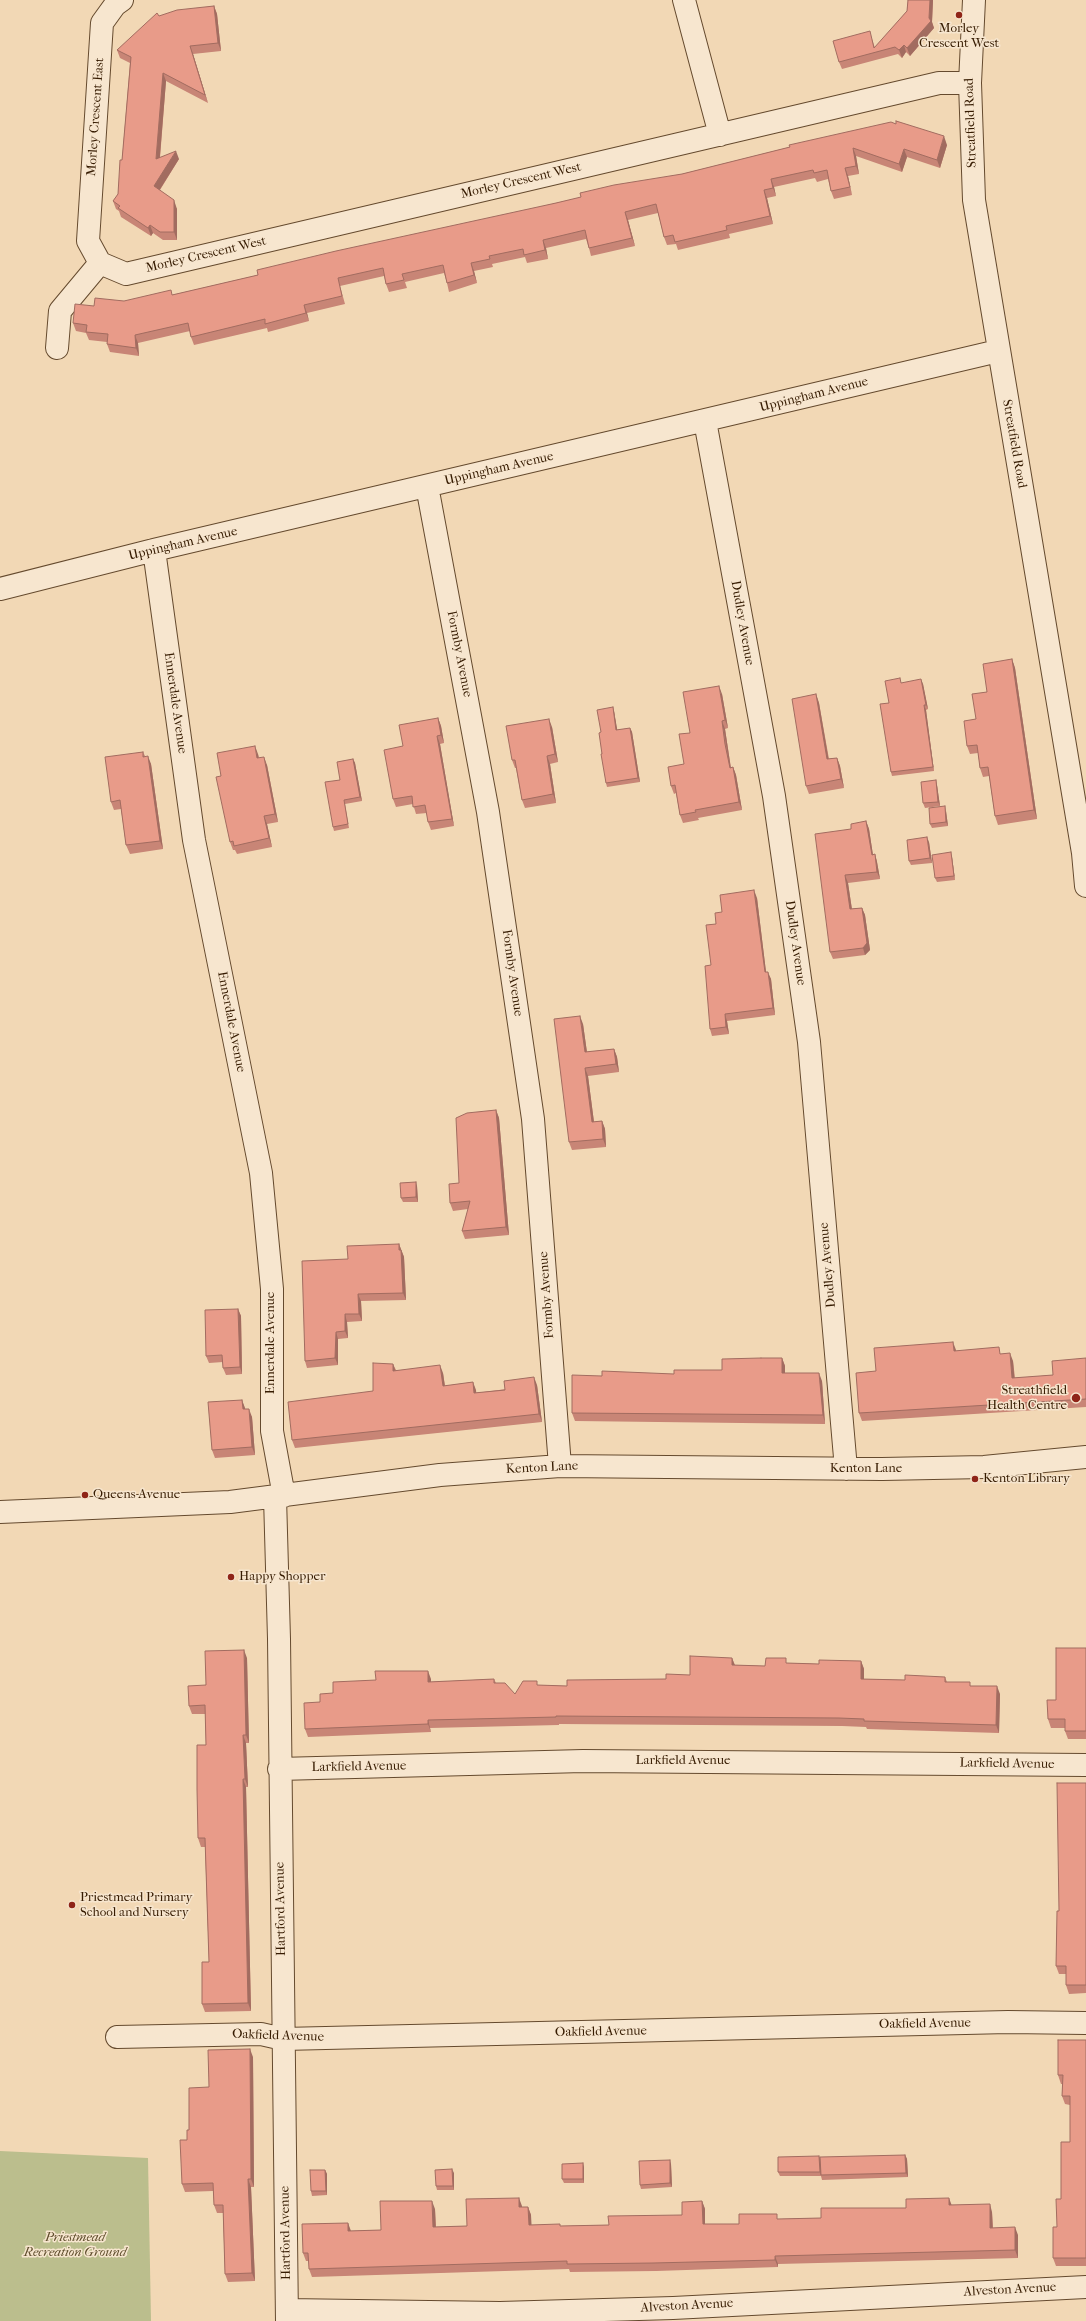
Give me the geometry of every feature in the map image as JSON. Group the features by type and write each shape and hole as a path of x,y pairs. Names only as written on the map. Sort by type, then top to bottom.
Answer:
{"street":[{"name":"Morley Crescent East","path":"100,263 88,241 102,24 115,4 122,0"},
{"path":"684,0 720,135"},
{"name":"Streatfield Road","path":"974,0 970,83 974,200 1083,854 1086,886"},
{"name":"Morley Crescent West","path":"100,263 126,274 939,83 970,83"},
{"path":"57,348 60,311 100,263"},
{"name":"Uppingham Avenue","path":"0,589 154,550 998,351"},
{"name":"Dudley Avenue","path":"705,421 774,796 809,1042 846,1469"},
{"name":"Formby Avenue","path":"428,486 488,812 534,1119 560,1466"},
{"name":"Ennerdale Avenue","path":"154,550 194,840 261,1173 272,1289 272,1431 279,1497"},
{"name":"Kenton Lane","path":"0,1512 230,1502 279,1497 440,1475 560,1466 846,1469 984,1467 1086,1457"},
{"name":"Hartford Avenue","path":"279,1497 279,1769 287,2315"},
{"name":"Larkfield Avenue","path":"279,1769 583,1761 1086,1765"},
{"name":"Oakfield Avenue","path":"117,2037 261,2034 283,2039 1008,2022 1086,2023"},
{"name":"Alveston Avenue","path":"287,2315 500,2313 650,2308 1086,2287"}],"green space":[{"name":"Priestmead Recreation Ground","path":"0,2151 148,2158 151,2321 0,2321"}],"building":[{"path":"908,0 930,0 929,18 931,21 907,48 904,45 899,50 895,47 839,62 833,41 870,31 874,48 907,11"},
{"path":"214,6 218,43 190,46 205,95 163,73 156,159 176,151 154,186 174,200 174,232 160,232 150,225 148,228 118,208 120,206 113,201 118,194 120,160 122,160 131,57 117,50 157,13 159,16 177,10"},
{"path":"896,121 944,136 937,160 904,149 899,164 853,148 856,166 845,168 850,187 831,191 827,170 814,173 813,170 771,179 773,188 764,190 770,216 726,226 727,230 675,242 673,235 664,237 656,204 625,212 632,238 589,248 585,230 543,240 545,250 524,255 523,249 489,256 490,259 471,263 474,275 447,283 443,265 402,274 404,280 386,284 383,268 338,278 342,296 304,305 306,313 265,324 265,319 191,337 188,323 135,335 136,348 107,344 108,334 86,332 87,325 73,323 75,304 94,306 95,298 124,301 171,290 172,295 258,275 257,270 336,251 556,203 581,197 580,193 614,185 682,174 790,147 789,145 891,122 896,124"},
{"path":"1012,659 1034,810 995,816 988,767 980,768 977,745 967,746 964,721 976,719 972,694 987,692 983,664"},
{"path":"900,678 901,683 921,679 926,705 924,705 933,767 891,772 880,704 889,703 885,681"},
{"path":"719,686 725,720 722,721 725,744 730,768 733,767 739,802 695,810 696,812 680,815 675,785 671,786 668,767 684,764 679,734 690,733 683,692"},
{"path":"816,694 827,759 837,758 841,779 806,786 792,699"},
{"path":"613,707 616,730 630,728 638,778 606,783 601,754 599,733 601,732 597,710"},
{"path":"438,718 441,735 437,736 452,819 428,822 425,805 413,807 412,796 393,799 384,750 403,746 399,725"},
{"path":"549,719 555,754 547,756 553,794 522,800 515,760 512,760 506,726"},
{"path":"255,746 257,758 264,757 275,814 264,816 269,838 234,846 233,841 230,842 216,777 221,776 217,753"},
{"path":"143,752 143,757 148,756 160,841 126,845 120,800 111,802 105,757"},
{"path":"353,759 360,797 344,800 348,824 333,827 325,782 340,780 337,762"},
{"path":"936,780 938,802 923,803 921,782"},
{"path":"945,806 946,822 930,824 929,808"},
{"path":"866,821 872,855 875,854 877,872 845,875 850,909 862,908 867,943 863,948 830,952 815,834 851,829 851,824"},
{"path":"927,837 930,858 909,861 907,840"},
{"path":"951,852 954,876 935,878 932,855"},
{"path":"754,890 765,972 768,972 773,1008 725,1014 726,1027 710,1029 705,966 711,965 706,925 716,924 715,913 722,912 720,895"},
{"path":"580,1016 585,1052 614,1049 616,1064 585,1068 592,1122 602,1121 603,1139 569,1142 554,1019"},
{"path":"496,1110 506,1227 462,1231 470,1201 450,1203 449,1184 459,1183 456,1118 467,1113"},
{"path":"416,1182 416,1197 401,1198 400,1183"},
{"path":"399,1244 399,1250 401,1250 403,1293 358,1294 359,1314 345,1314 345,1331 336,1332 335,1358 305,1361 302,1261 348,1259 347,1246"},
{"path":"238,1309 240,1367 223,1368 222,1355 206,1356 205,1310"},
{"path":"953,1342 954,1351 999,1347 1000,1354 1010,1353 1012,1378 1053,1375 1052,1361 1086,1358 1086,1399 859,1413 856,1373 876,1371 874,1348"},
{"path":"782,1358 782,1373 819,1373 823,1415 572,1413 572,1375 602,1376 602,1371 674,1374 674,1370 722,1370 722,1359"},
{"path":"373,1363 393,1364 393,1371 440,1365 443,1386 473,1382 474,1393 505,1390 504,1381 534,1377 539,1414 292,1440 288,1402 373,1391"},
{"path":"242,1400 243,1409 249,1409 252,1447 212,1450 208,1402"},
{"path":"1056,1648 1086,1648 1086,1731 1065,1731 1065,1719 1048,1719 1047,1700 1056,1700"},
{"path":"244,1650 246,1735 243,1735 245,1779 243,1779 248,2003 202,2004 202,1962 209,1962 205,1838 198,1838 197,1745 206,1745 205,1705 189,1706 188,1686 206,1685 205,1651"},
{"path":"690,1656 732,1658 732,1665 765,1666 766,1658 786,1658 786,1663 819,1664 819,1660 861,1661 861,1679 905,1680 905,1675 945,1677 945,1682 970,1682 970,1686 997,1686 996,1725 864,1721 864,1719 839,1718 556,1716 428,1720 428,1724 305,1729 304,1703 320,1702 320,1694 333,1693 333,1682 376,1680 375,1671 428,1671 428,1682 494,1679 494,1683 505,1683 515,1694 523,1681 537,1681 537,1685 567,1686 567,1680 666,1679 666,1674 690,1675"},
{"path":"1057,1783 1086,1783 1086,1985 1066,1985 1066,1966 1056,1966 1057,1911 1059,1911"},
{"path":"1058,2040 1086,2040 1086,2258 1053,2258 1053,2227 1057,2227 1056,2199 1061,2199 1061,2142 1070,2142 1070,2096 1062,2096 1063,2075 1058,2075"},
{"path":"250,2049 251,2179 248,2179 252,2273 225,2274 223,2205 214,2205 213,2183 182,2184 180,2140 187,2140 187,2130 189,2130 189,2088 209,2087 208,2050"},
{"path":"905,2155 906,2173 821,2175 820,2157"},
{"path":"819,2156 820,2172 778,2172 778,2157"},
{"path":"670,2160 670,2183 640,2185 639,2161"},
{"path":"583,2163 583,2179 562,2179 562,2164"},
{"path":"452,2169 453,2186 436,2186 435,2170"},
{"path":"310,2170 325,2170 326,2191 311,2191"},
{"path":"519,2198 519,2207 528,2207 529,2225 560,2224 560,2226 609,2225 608,2216 682,2215 682,2202 702,2201 703,2224 739,2224 739,2214 777,2214 777,2219 821,2218 821,2208 906,2208 906,2199 949,2198 949,2205 990,2204 990,2228 1015,2227 1015,2250 775,2256 775,2260 567,2264 567,2261 309,2269 308,2253 303,2253 302,2224 348,2223 348,2231 381,2230 380,2201 432,2201 433,2227 467,2226 466,2199"}],"place":[{"name":"Morley Crescent West","path":"959,15"},
{"name":"Streathfield Health Centre","path":"1076,1398"},
{"name":"Kenton Library","path":"975,1479"},
{"name":"Queens Avenue","path":"85,1495"},
{"name":"Happy Shopper","path":"231,1577"},
{"name":"Priestmead Primary School and Nursery","path":"72,1905"}]}
